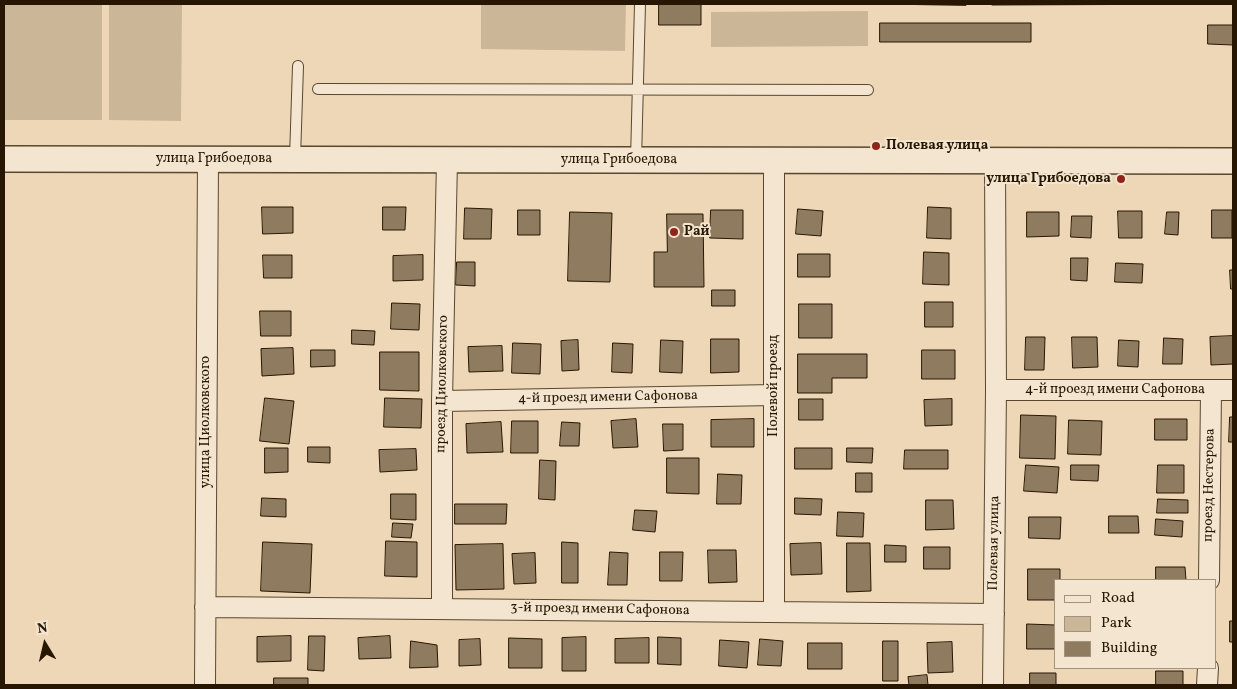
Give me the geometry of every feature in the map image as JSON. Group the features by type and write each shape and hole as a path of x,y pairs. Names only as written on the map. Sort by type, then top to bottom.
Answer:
{"street":[{"name":"улица Грибоедова","path":"4,159 1233,160"},
{"name":"улица Циолковского","path":"205,685 208,159"},
{"name":"проезд Циолковского","path":"442,609 442,401 447,160"},
{"name":"Полевой проезд","path":"774,160 774,612"},
{"name":"Полевая улица","path":"993,685 996,390 995,160"},
{"name":"4-й проезд имени Сафонова","path":"996,390 1233,390"},
{"name":"проезд Нестерова","path":"1209,579 1211,390"},
{"name":"4-й проезд имени Сафонова","path":"442,401 774,395"},
{"name":"3-й проезд имени Сафонова","path":"206,607 994,614"},
{"path":"1207,685 1208,669"}],"lane":[{"path":"636,160 640,4"},
{"path":"295,160 298,66"},
{"path":"318,89 868,90"}],"green space":[{"path":"4,4 102,4 102,120 4,120"},
{"path":"109,4 182,4 181,121 109,120"},
{"path":"481,4 626,4 625,51 481,49"},
{"path":"868,11 868,46 711,47 711,12"}],"building":[{"path":"659,4 701,4 701,25 659,25"},
{"path":"886,4 966,4 966,5"},
{"path":"992,4 1233,4 992,5"},
{"path":"880,23 1031,23 1031,42 880,42"},
{"path":"1208,25 1233,25 1233,45 1208,44"},
{"path":"262,207 293,207 293,233 263,234"},
{"path":"383,207 406,207 405,230 383,230"},
{"path":"928,207 951,208 951,239 927,238"},
{"path":"465,208 492,209 491,239 464,239"},
{"path":"798,209 823,211 821,236 796,234"},
{"path":"518,210 540,210 540,235 518,235"},
{"path":"711,210 743,210 743,239 710,238"},
{"path":"1212,210 1232,210 1232,238 1212,238"},
{"path":"1118,211 1142,211 1142,238 1119,238"},
{"path":"570,212 612,213 610,282 568,281"},
{"path":"1027,212 1059,212 1059,236 1027,237"},
{"path":"1167,212 1179,212 1178,235 1165,234"},
{"path":"667,214 703,214 704,287 654,287 654,252 667,252"},
{"path":"1072,216 1092,216 1091,238 1071,237"},
{"path":"924,252 949,253 949,285 923,284"},
{"path":"798,254 830,254 830,277 798,277"},
{"path":"263,255 292,255 292,278 264,278"},
{"path":"423,255 423,280 393,281 393,256"},
{"path":"1071,258 1088,258 1087,281 1071,280"},
{"path":"457,262 475,262 475,286 456,285"},
{"path":"1116,263 1143,264 1142,283 1115,282"},
{"path":"1230,270 1233,270 1233,289 1231,289"},
{"path":"712,290 735,290 735,306 712,306"},
{"path":"925,302 953,302 953,327 925,327"},
{"path":"392,303 420,304 419,330 391,329"},
{"path":"799,304 832,304 832,338 799,338"},
{"path":"260,311 291,311 291,336 261,336"},
{"path":"352,330 375,331 374,345 352,344"},
{"path":"1233,336 1233,364 1211,365 1210,337"},
{"path":"1026,337 1045,337 1044,370 1025,370"},
{"path":"1072,337 1097,337 1098,367 1073,368"},
{"path":"1164,338 1183,339 1182,364 1163,364"},
{"path":"711,339 739,339 739,372 711,373"},
{"path":"578,340 579,370 562,371 561,341"},
{"path":"661,340 683,341 682,373 660,372"},
{"path":"1119,340 1139,341 1138,367 1118,366"},
{"path":"513,343 541,344 540,374 512,373"},
{"path":"613,343 633,344 632,373 612,372"},
{"path":"502,346 503,371 469,372 468,347"},
{"path":"293,348 294,374 262,376 261,349"},
{"path":"311,350 335,350 335,366 311,367"},
{"path":"922,350 955,350 955,379 922,379"},
{"path":"380,352 419,352 419,391 380,390"},
{"path":"798,354 867,354 867,378 832,378 832,393 798,393"},
{"path":"265,398 294,401 289,444 260,441"},
{"path":"385,398 422,399 421,428 384,427"},
{"path":"799,399 823,399 823,420 799,420"},
{"path":"952,399 952,425 925,426 924,400"},
{"path":"1021,415 1056,416 1055,459 1020,458"},
{"path":"1230,417 1233,417 1233,442 1229,442"},
{"path":"636,419 638,447 613,448 611,421"},
{"path":"754,419 754,447 711,447 711,420"},
{"path":"1155,419 1187,419 1187,440 1155,440"},
{"path":"1069,420 1102,421 1101,455 1068,454"},
{"path":"512,421 538,421 538,453 511,453"},
{"path":"501,422 503,452 467,453 466,424"},
{"path":"562,422 580,423 579,446 560,446"},
{"path":"663,424 683,424 683,450 664,451"},
{"path":"308,447 330,447 330,463 308,462"},
{"path":"265,448 288,448 288,472 265,473"},
{"path":"795,448 832,448 832,469 795,469"},
{"path":"847,448 873,448 872,463 847,462"},
{"path":"416,449 417,470 380,472 379,450"},
{"path":"905,450 948,450 948,469 904,469"},
{"path":"667,458 699,458 699,494 667,493"},
{"path":"540,460 556,461 555,500 539,499"},
{"path":"1026,465 1059,467 1057,493 1024,491"},
{"path":"1071,465 1099,465 1098,481 1071,480"},
{"path":"1158,465 1184,465 1184,493 1157,493"},
{"path":"856,473 872,473 872,492 856,492"},
{"path":"718,474 742,475 741,504 717,504"},
{"path":"391,494 416,494 416,520 391,519"},
{"path":"262,498 286,499 286,517 261,516"},
{"path":"795,498 822,499 821,515 795,514"},
{"path":"1158,499 1188,500 1188,513 1157,513"},
{"path":"926,500 953,500 954,529 926,530"},
{"path":"455,504 507,504 506,524 455,524"},
{"path":"635,510 657,511 655,532 633,530"},
{"path":"838,512 864,513 863,537 837,536"},
{"path":"1109,516 1138,516 1139,533 1109,533"},
{"path":"1029,517 1061,517 1060,539 1029,538"},
{"path":"1156,519 1183,521 1182,537 1155,535"},
{"path":"393,523 413,524 411,538 392,537"},
{"path":"386,541 417,542 417,577 385,576"},
{"path":"263,542 312,544 310,593 261,591"},
{"path":"562,542 578,543 578,583 562,583"},
{"path":"821,543 822,574 791,575 790,544"},
{"path":"847,543 870,543 871,591 847,592"},
{"path":"503,544 504,589 456,590 455,545"},
{"path":"885,545 906,546 906,562 885,562"},
{"path":"924,547 950,547 950,569 924,569"},
{"path":"708,550 736,550 737,582 709,583"},
{"path":"610,552 628,553 627,585 608,585"},
{"path":"660,552 683,552 682,581 660,581"},
{"path":"535,553 536,583 514,584 512,554"},
{"path":"1156,567 1185,567 1186,579 1156,579"},
{"path":"1028,569 1060,569 1060,579 1054,579 1054,600 1028,600"},
{"path":"1230,621 1233,621 1233,642 1230,642"},
{"path":"1027,624 1054,625 1054,649 1027,649"},
{"path":"291,636 291,661 257,662 257,637"},
{"path":"309,636 325,636 324,671 308,670"},
{"path":"390,636 391,658 359,659 358,638"},
{"path":"586,637 586,671 562,671 562,638"},
{"path":"658,637 681,638 681,665 658,664"},
{"path":"509,638 542,639 542,668 509,668"},
{"path":"649,638 649,663 615,663 615,639"},
{"path":"480,639 481,665 459,666 459,640"},
{"path":"760,639 783,641 781,666 758,665"},
{"path":"720,640 749,642 747,668 719,666"},
{"path":"411,641 437,645 438,667 410,668"},
{"path":"883,641 898,641 898,681 883,681"},
{"path":"952,642 953,672 928,673 927,643"},
{"path":"808,643 842,643 842,669 808,669"},
{"path":"1156,671 1183,671 1183,685 1156,685"},
{"path":"1030,673 1056,673 1056,685 1030,685"},
{"path":"927,675 928,685 909,685 908,677"},
{"path":"274,678 308,678 308,685 274,685"}],"place":[{"name":"Полевая улица","path":"876,146"},
{"name":"улица Грибоедова","path":"1121,179"},
{"name":"Рай","path":"674,232"}]}
